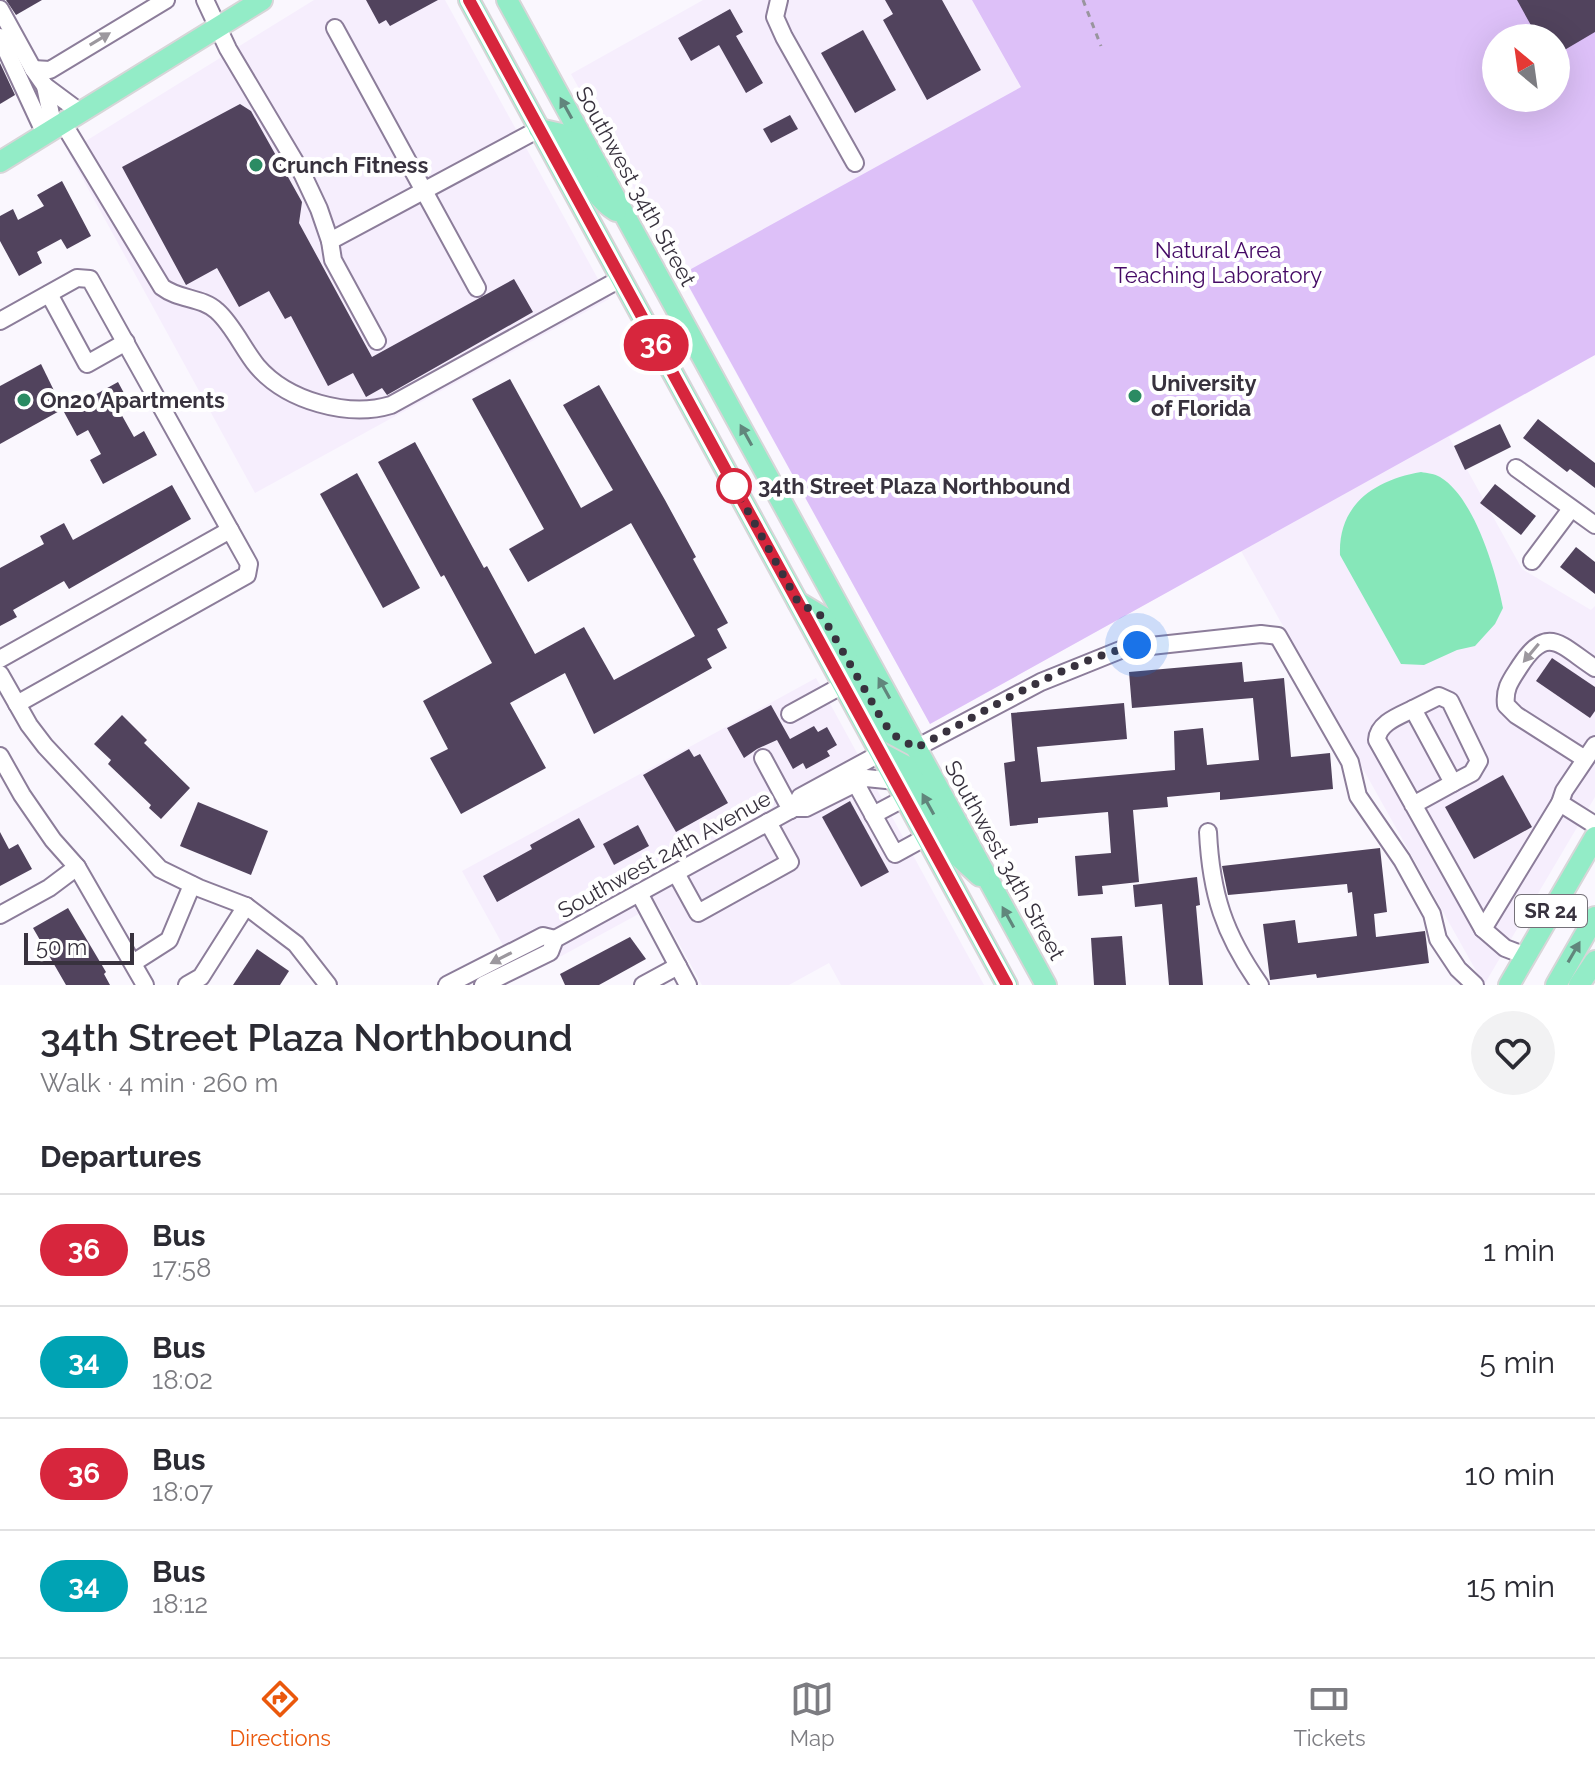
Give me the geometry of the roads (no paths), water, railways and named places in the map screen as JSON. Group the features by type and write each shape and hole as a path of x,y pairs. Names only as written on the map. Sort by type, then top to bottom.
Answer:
{"main road":[{"path":"0,162 262,0"},
{"path":"469,0 1007,985"},
{"name":"Southwest 34th Street","path":"507,0 1046,985"},
{"path":"539,129 561,134 606,205 626,217"},
{"path":"798,602 823,617 892,734 916,748"},
{"path":"881,753 906,766 958,856 992,887"},
{"name":"SR 24","path":"1509,985 1595,837"},
{"name":"SR 24","path":"1556,985 1595,917"},
{"path":"1579,985 1595,961"}],"street":[{"path":"33,69 50,70 166,0"},
{"path":"205,0 217,28 303,175 330,241 333,260 377,341"},
{"path":"779,0 775,17 784,37 855,163"},
{"path":"0,9 45,86 60,124 162,287 171,294 207,303 220,313 260,370 283,386 336,409 373,410 391,405 620,279"},
{"path":"335,28 477,288"},
{"path":"0,37 29,94 60,124"},
{"path":"45,86 60,124"},
{"path":"330,241 539,129"},
{"path":"4,319 77,278 90,279 249,564 247,575 17,704"},
{"path":"49,294 87,364 126,342"},
{"path":"1516,468 1595,525"},
{"path":"1532,561 1571,509"},
{"path":"0,659 230,530"},
{"path":"916,748 1041,682 1123,649 1261,634 1278,636 1350,762 1358,796 1402,860 1432,914 1438,939 1458,969 1475,985"},
{"path":"1483,929 1590,752 1516,715 1506,705 1505,690 1533,646 1544,640 1555,642 1595,668"},
{"path":"0,674 45,746 160,869 246,906 296,944 328,985"},
{"path":"790,714 843,685"},
{"path":"1413,805 1472,773 1479,761 1450,701 1439,696 1381,727 1377,740 1413,805 1483,929 1505,948 1526,956"},
{"path":"1413,709 1453,783"},
{"name":"Southwest 24th Avenue","path":"793,809 800,797 881,753"},
{"path":"0,756 53,840 77,867 145,985"},
{"path":"763,758 793,809"},
{"name":"Southwest 24th Avenue","path":"483,985 550,952 555,939 793,809 806,808 866,778 900,789"},
{"path":"855,782 895,854 926,837"},
{"path":"873,815 900,789"},
{"path":"1560,803 1595,825"},
{"path":"676,873 698,913 790,862 768,822"},
{"path":"1208,832 1210,874 1219,907 1245,964 1260,985"},
{"path":"0,915 49,888 77,867"},
{"path":"133,963 169,940 192,885"},
{"path":"639,893 688,985"},
{"path":"187,985 201,977 246,906"},
{"name":"Southwest 24th Avenue","path":"447,985 543,936 555,939"},
{"path":"643,985 678,966"}],"place":[{"name":"Crunch Fitness","path":"256,165"},
{"name":"University of Florida","path":"1135,396"},
{"name":"On20 Apartments","path":"24,400"},
{"name":"34th Street Plaza Northbound","path":"734,486"}],"park label":[{"name":"Natural Area Teaching Laboratory","path":"1218,262"}]}
